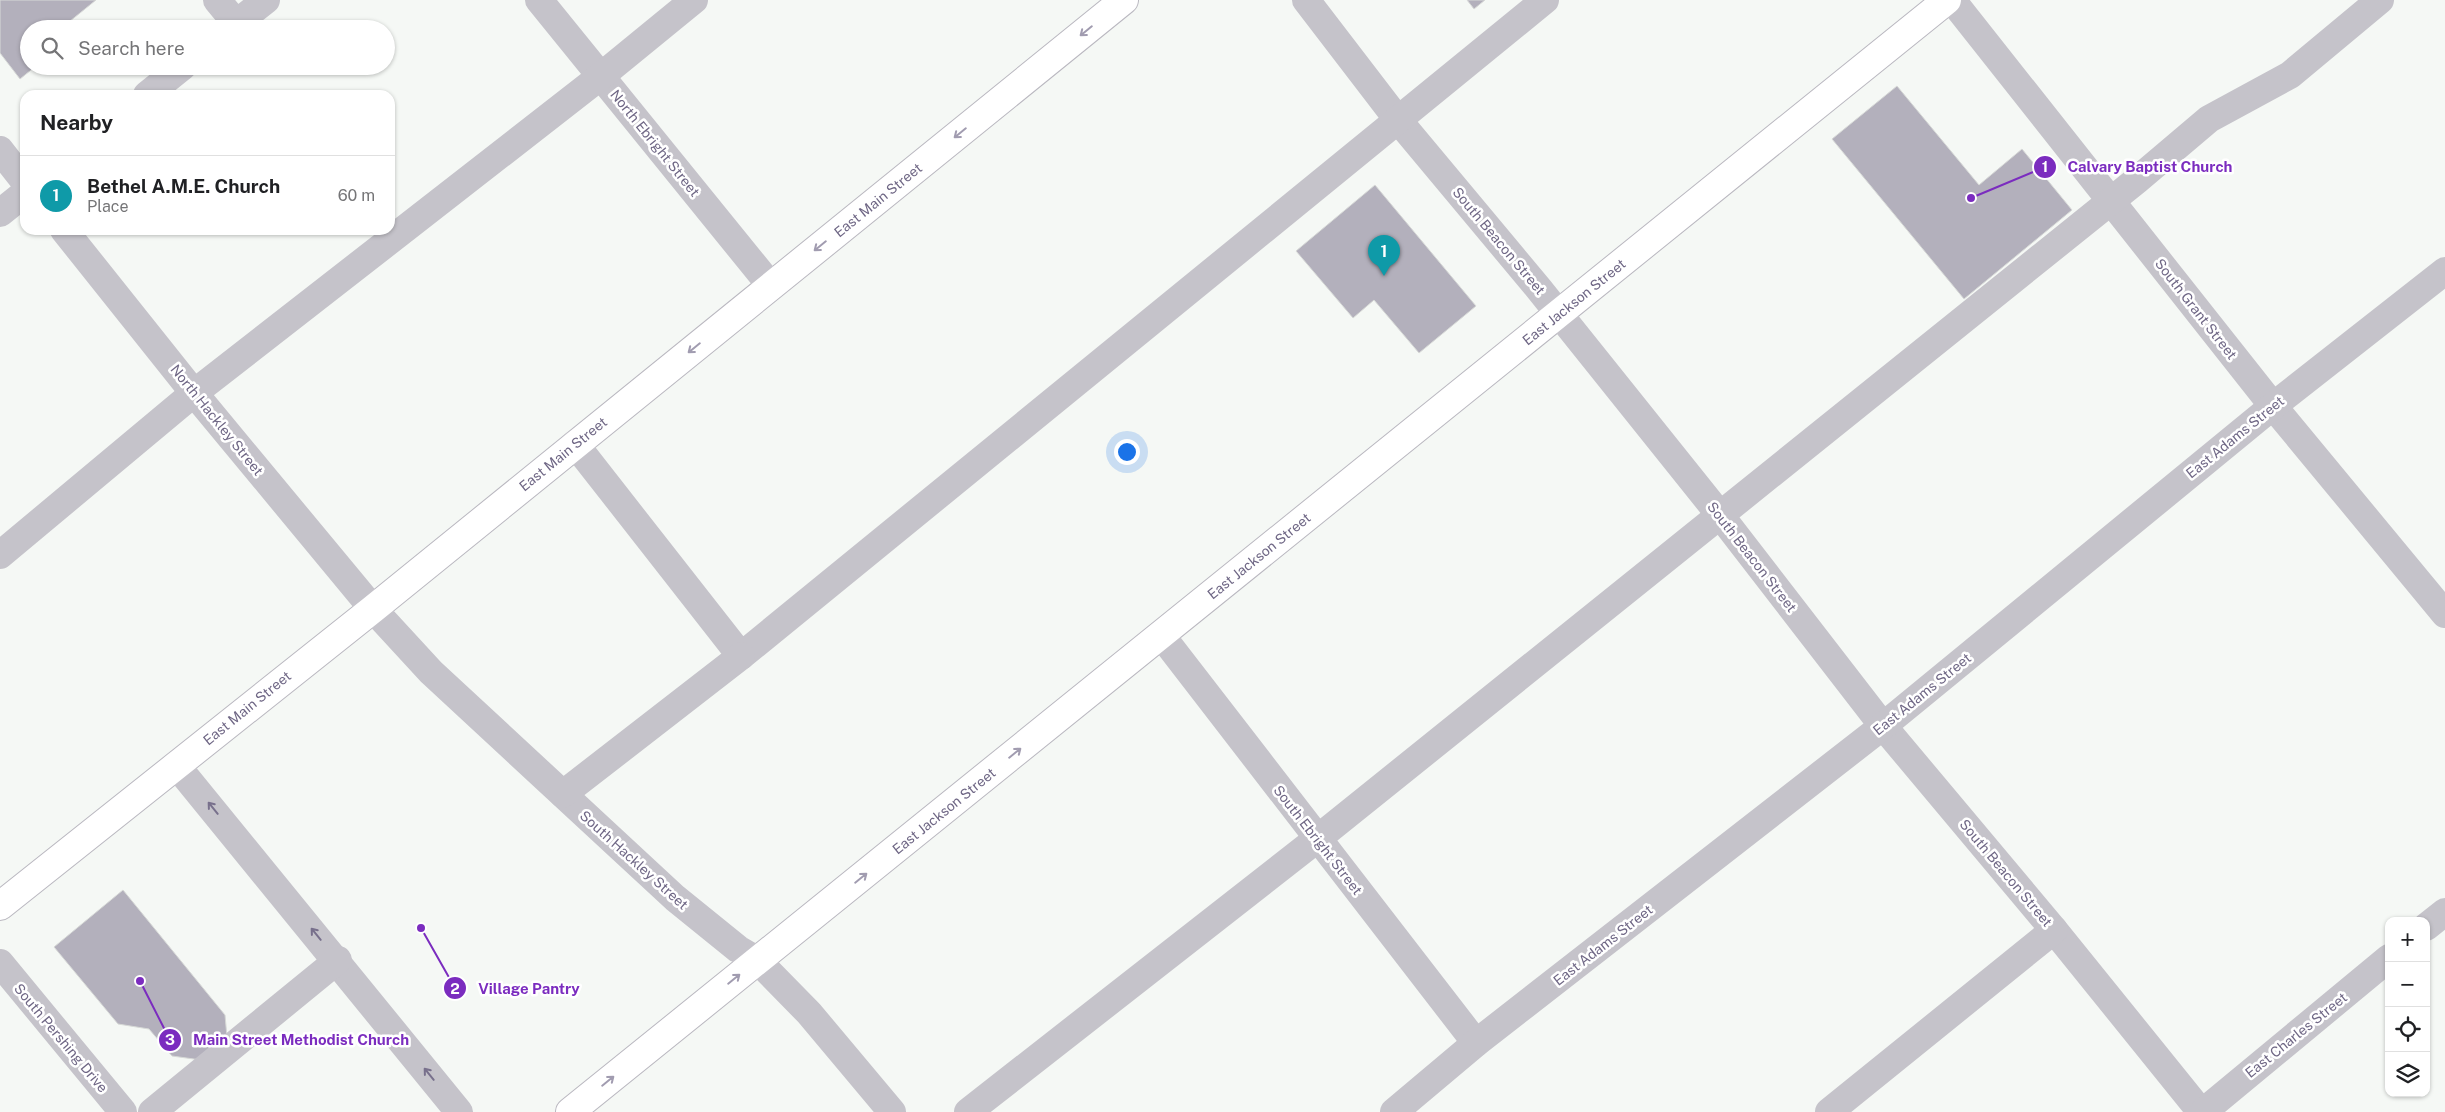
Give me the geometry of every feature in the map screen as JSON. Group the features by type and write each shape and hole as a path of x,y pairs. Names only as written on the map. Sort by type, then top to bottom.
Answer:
{"main road":[{"name":"East Main Street","path":"0,906 373,609 1124,0"},
{"name":"East Jackson Street","path":"570,1112 1947,0"}],"street":[{"path":"218,0 230,20"},
{"path":"241,20 266,0"},
{"name":"North Ebright Street","path":"539,0 771,286"},
{"path":"0,555 194,394 601,76 694,0"},
{"name":"South Beacon Street","path":"1306,0 1398,120 1559,314 1720,515 1883,726 2054,930 2202,1112"},
{"path":"563,794 741,656 1545,0"},
{"name":"South Grant Street","path":"1952,0 2273,406 2445,614"},
{"path":"968,1112 1317,839 2209,119 2290,75 2380,0"},
{"path":"153,90 172,75"},
{"path":"0,150 20,176"},
{"path":"0,213 20,197"},
{"name":"North Hackley Street","path":"68,235 194,394 373,609"},
{"name":"East Adams Street","path":"1394,1112 1476,1044 1883,726 2273,406 2445,271"},
{"path":"575,444 741,656"},
{"name":"South Hackley Street","path":"373,609 431,672 675,898 738,949 756,960 808,1013 892,1112"},
{"name":"South Ebright Street","path":"1161,635 1476,1044"},
{"path":"176,765 338,960 460,1112"},
{"path":"2430,924 2445,912"},
{"path":"1829,1112 2054,930"},
{"path":"152,1112 338,960"},
{"name":"East Charles Street","path":"2202,1112 2385,961"},
{"name":"South Pershing Drive","path":"0,963 123,1112"}],"building":[{"path":"0,0 96,0 71,20 20,20 20,75 25,75 20,79 0,53"},
{"path":"1467,0 1485,0 1474,9"},
{"path":"1897,86 1979,185 2022,149 2072,210 1964,299 1832,139"},
{"path":"1375,185 1476,306 1419,353 1374,300 1353,318 1296,251"},
{"path":"123,890 225,1015 227,1037 201,1060 172,1056 149,1029 118,1024 54,947"}],"place":[{"name":"Calvary Baptist Church","path":"1971,198"},
{"name":"Bethel A.M.E. Church","path":"1384,276"},
{"name":"Village Pantry","path":"421,928"},
{"name":"Main Street Methodist Church","path":"140,981"}]}
